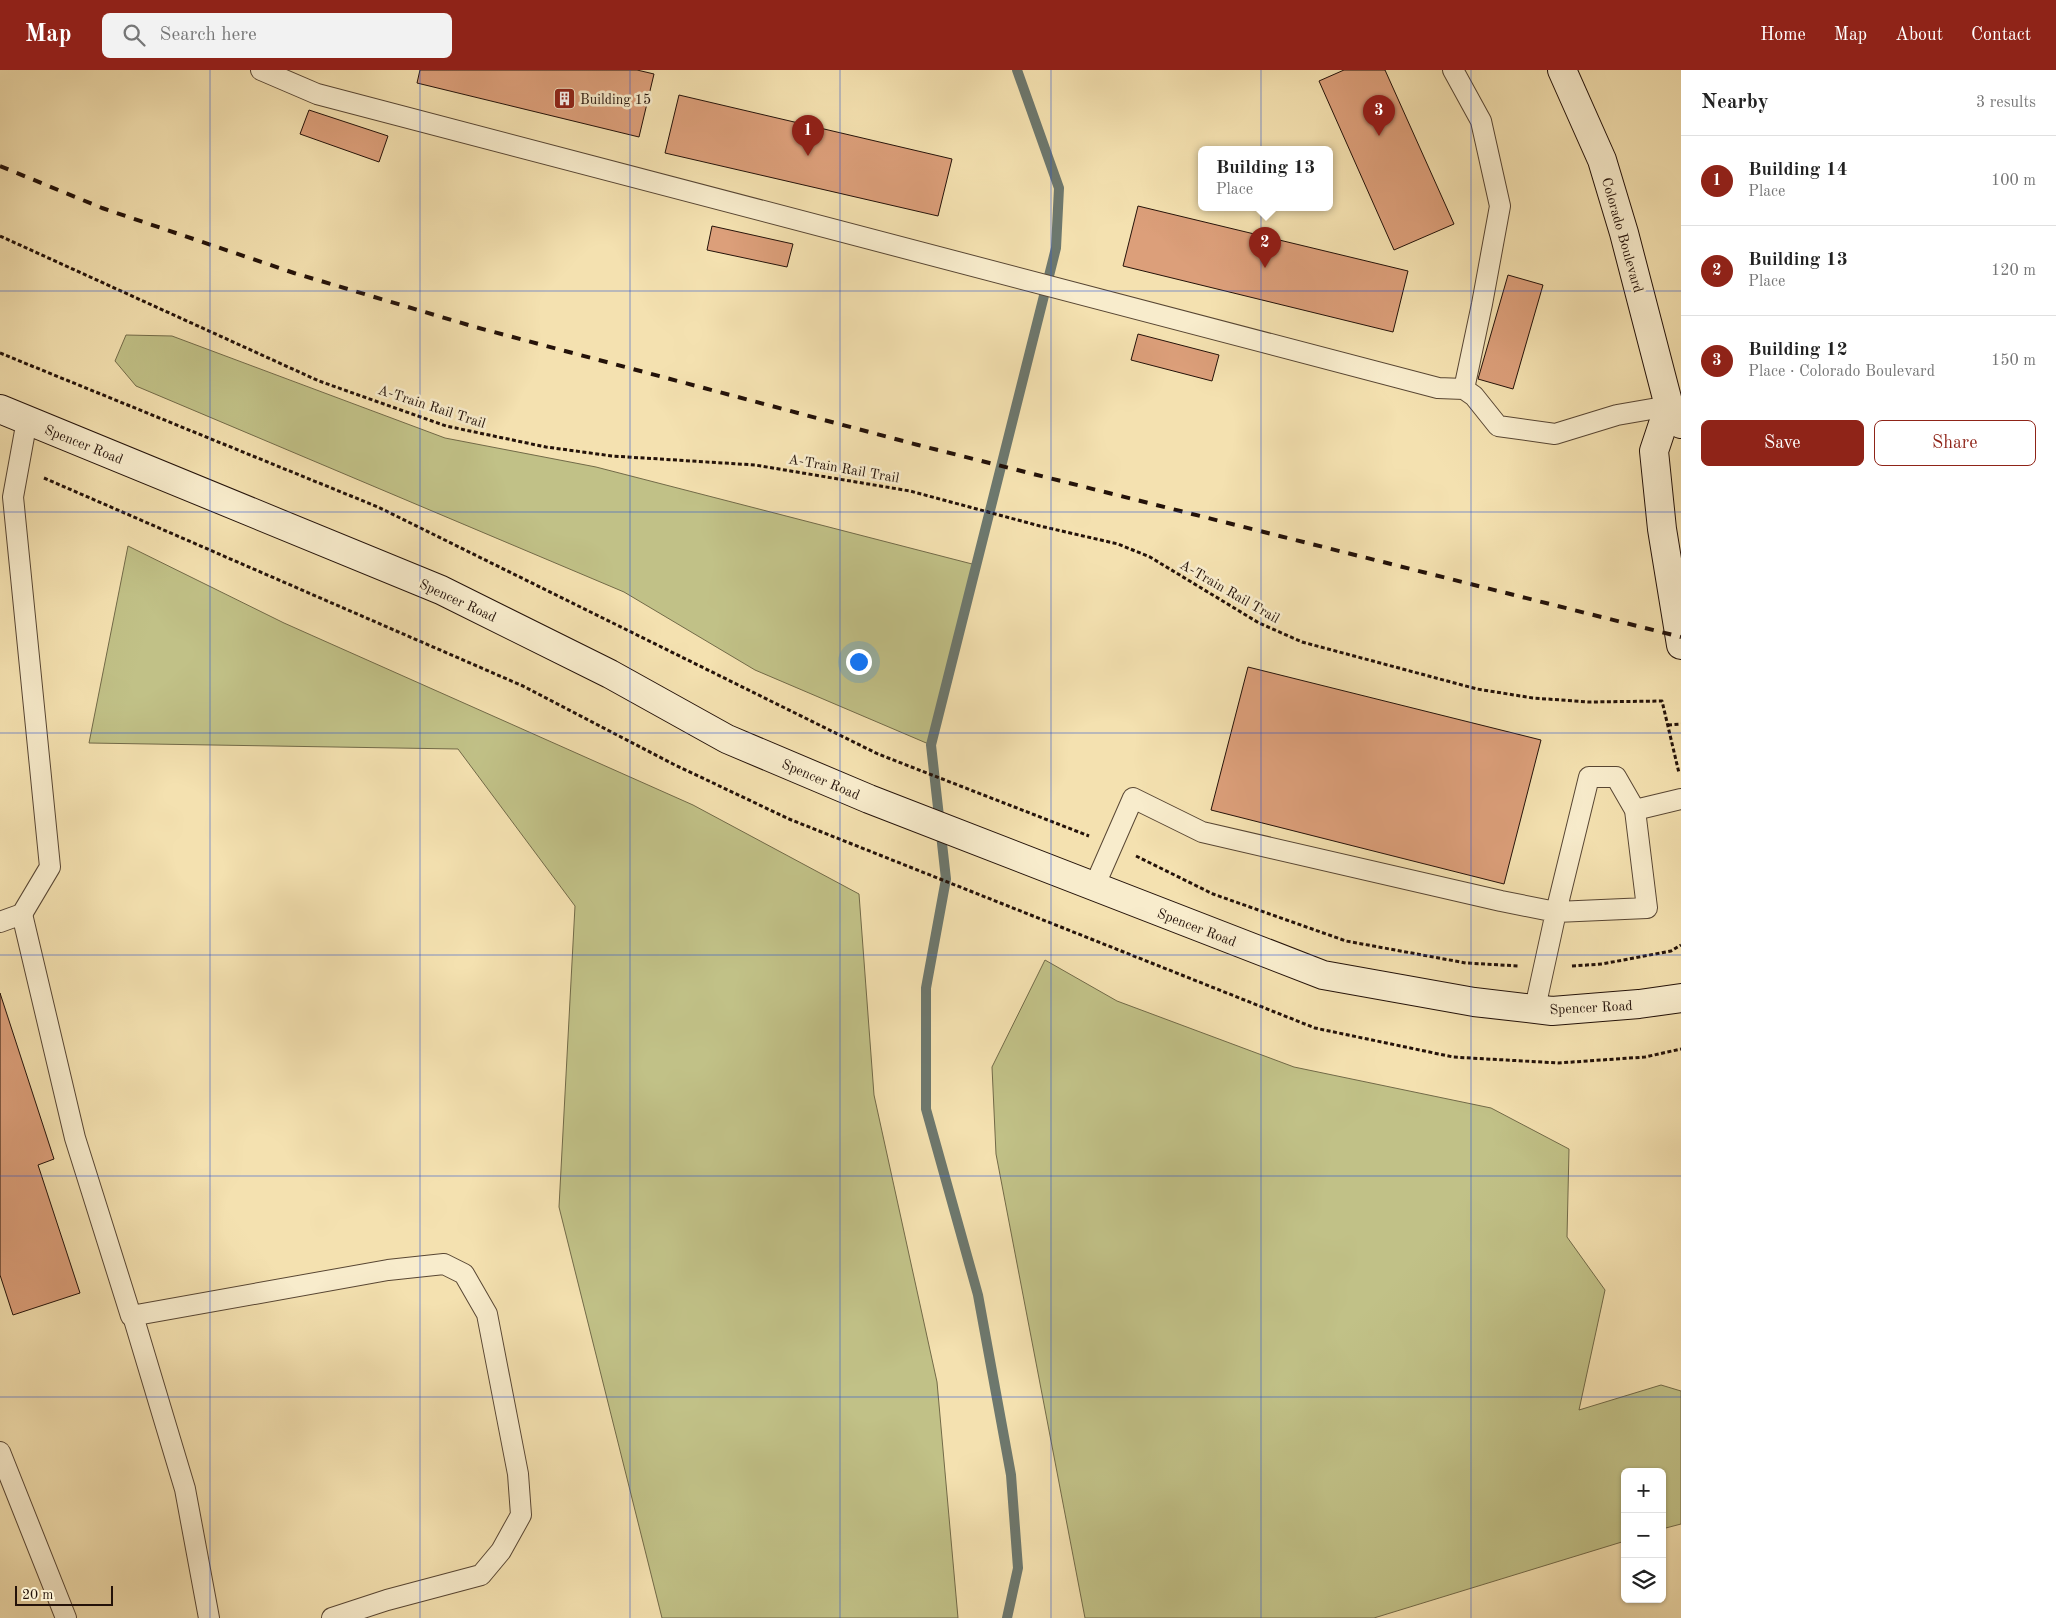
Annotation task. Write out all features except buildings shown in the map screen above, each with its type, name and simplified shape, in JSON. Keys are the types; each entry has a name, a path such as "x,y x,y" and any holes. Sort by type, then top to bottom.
{"street":[{"name":"Colorado Boulevard","path":"1562,70 1602,160 1675,415"},
{"name":"Spencer Road","path":"0,409 441,590 610,674 727,739 1001,851 1323,975 1474,1002 1552,1010 1639,1004 1681,998"},
{"path":"1675,415 1654,451 1662,529 1681,645"}],"lane":[{"path":"261,70 317,94 1438,388 1464,389 1474,396 1498,426 1555,434 1617,415 1675,415"},
{"path":"1453,70 1481,121 1500,206 1464,389"},
{"path":"0,922 22,914 50,867 13,497 27,420"},
{"path":"1094,887 1133,798 1202,832 1492,899 1556,912 1646,908 1635,810 1616,778 1589,777 1556,912 1535,1008"},
{"path":"1635,810 1681,799"},
{"path":"22,914 75,1138 131,1316 133,1316 185,1489 209,1618"},
{"path":"133,1316 388,1270 444,1264 464,1274 487,1314 518,1474 521,1515 501,1551 481,1575 387,1600 332,1618"},
{"path":"0,1452 66,1618"}],"path":[{"name":"A-Train Rail Trail","path":"0,236 319,380 446,426 546,448 612,456 755,464 910,491 1040,526 1118,544 1150,557 1259,623 1302,642 1486,691 1533,698 1590,702 1662,700 1679,774"},
{"path":"0,353 378,507 878,754 1112,845 1214,894 1346,941 1466,963 1544,967 1602,964 1671,951 1681,945"},
{"path":"19,467 523,686 673,764 789,819 1013,910 1306,1025 1453,1057 1558,1063 1645,1057 1681,1049"},
{"path":"1668,725 1681,724"}],"green space":[{"path":"126,335 172,336 445,438 596,467 976,565 931,745 755,670 624,592 136,386 115,361"},
{"path":"128,546 284,623 693,805 859,894 874,1095 937,1382 958,1618 662,1618 559,1207 575,906 458,749 89,743"},
{"path":"1045,960 1117,1001 1294,1067 1491,1108 1569,1149 1567,1237 1605,1290 1579,1410 1661,1385 1681,1391 1681,1524 1666,1528 1666,1468 1621,1468 1621,1542 1374,1618 1085,1618 996,1154 992,1067"}],"waterway":[{"path":"1007,1618 1018,1568 1011,1475 978,1295 926,1109 926,988 946,879 931,745 1056,248 1059,188 1017,70"}],"railway":[{"path":"0,166 102,208 294,273 475,327 918,445 1681,637"}],"place":[{"name":"Building 15","path":"564,99"},
{"name":"Building 12","path":"1379,136"},
{"name":"Building 14","path":"808,156"},
{"name":"Building 13","path":"1265,268"}]}
